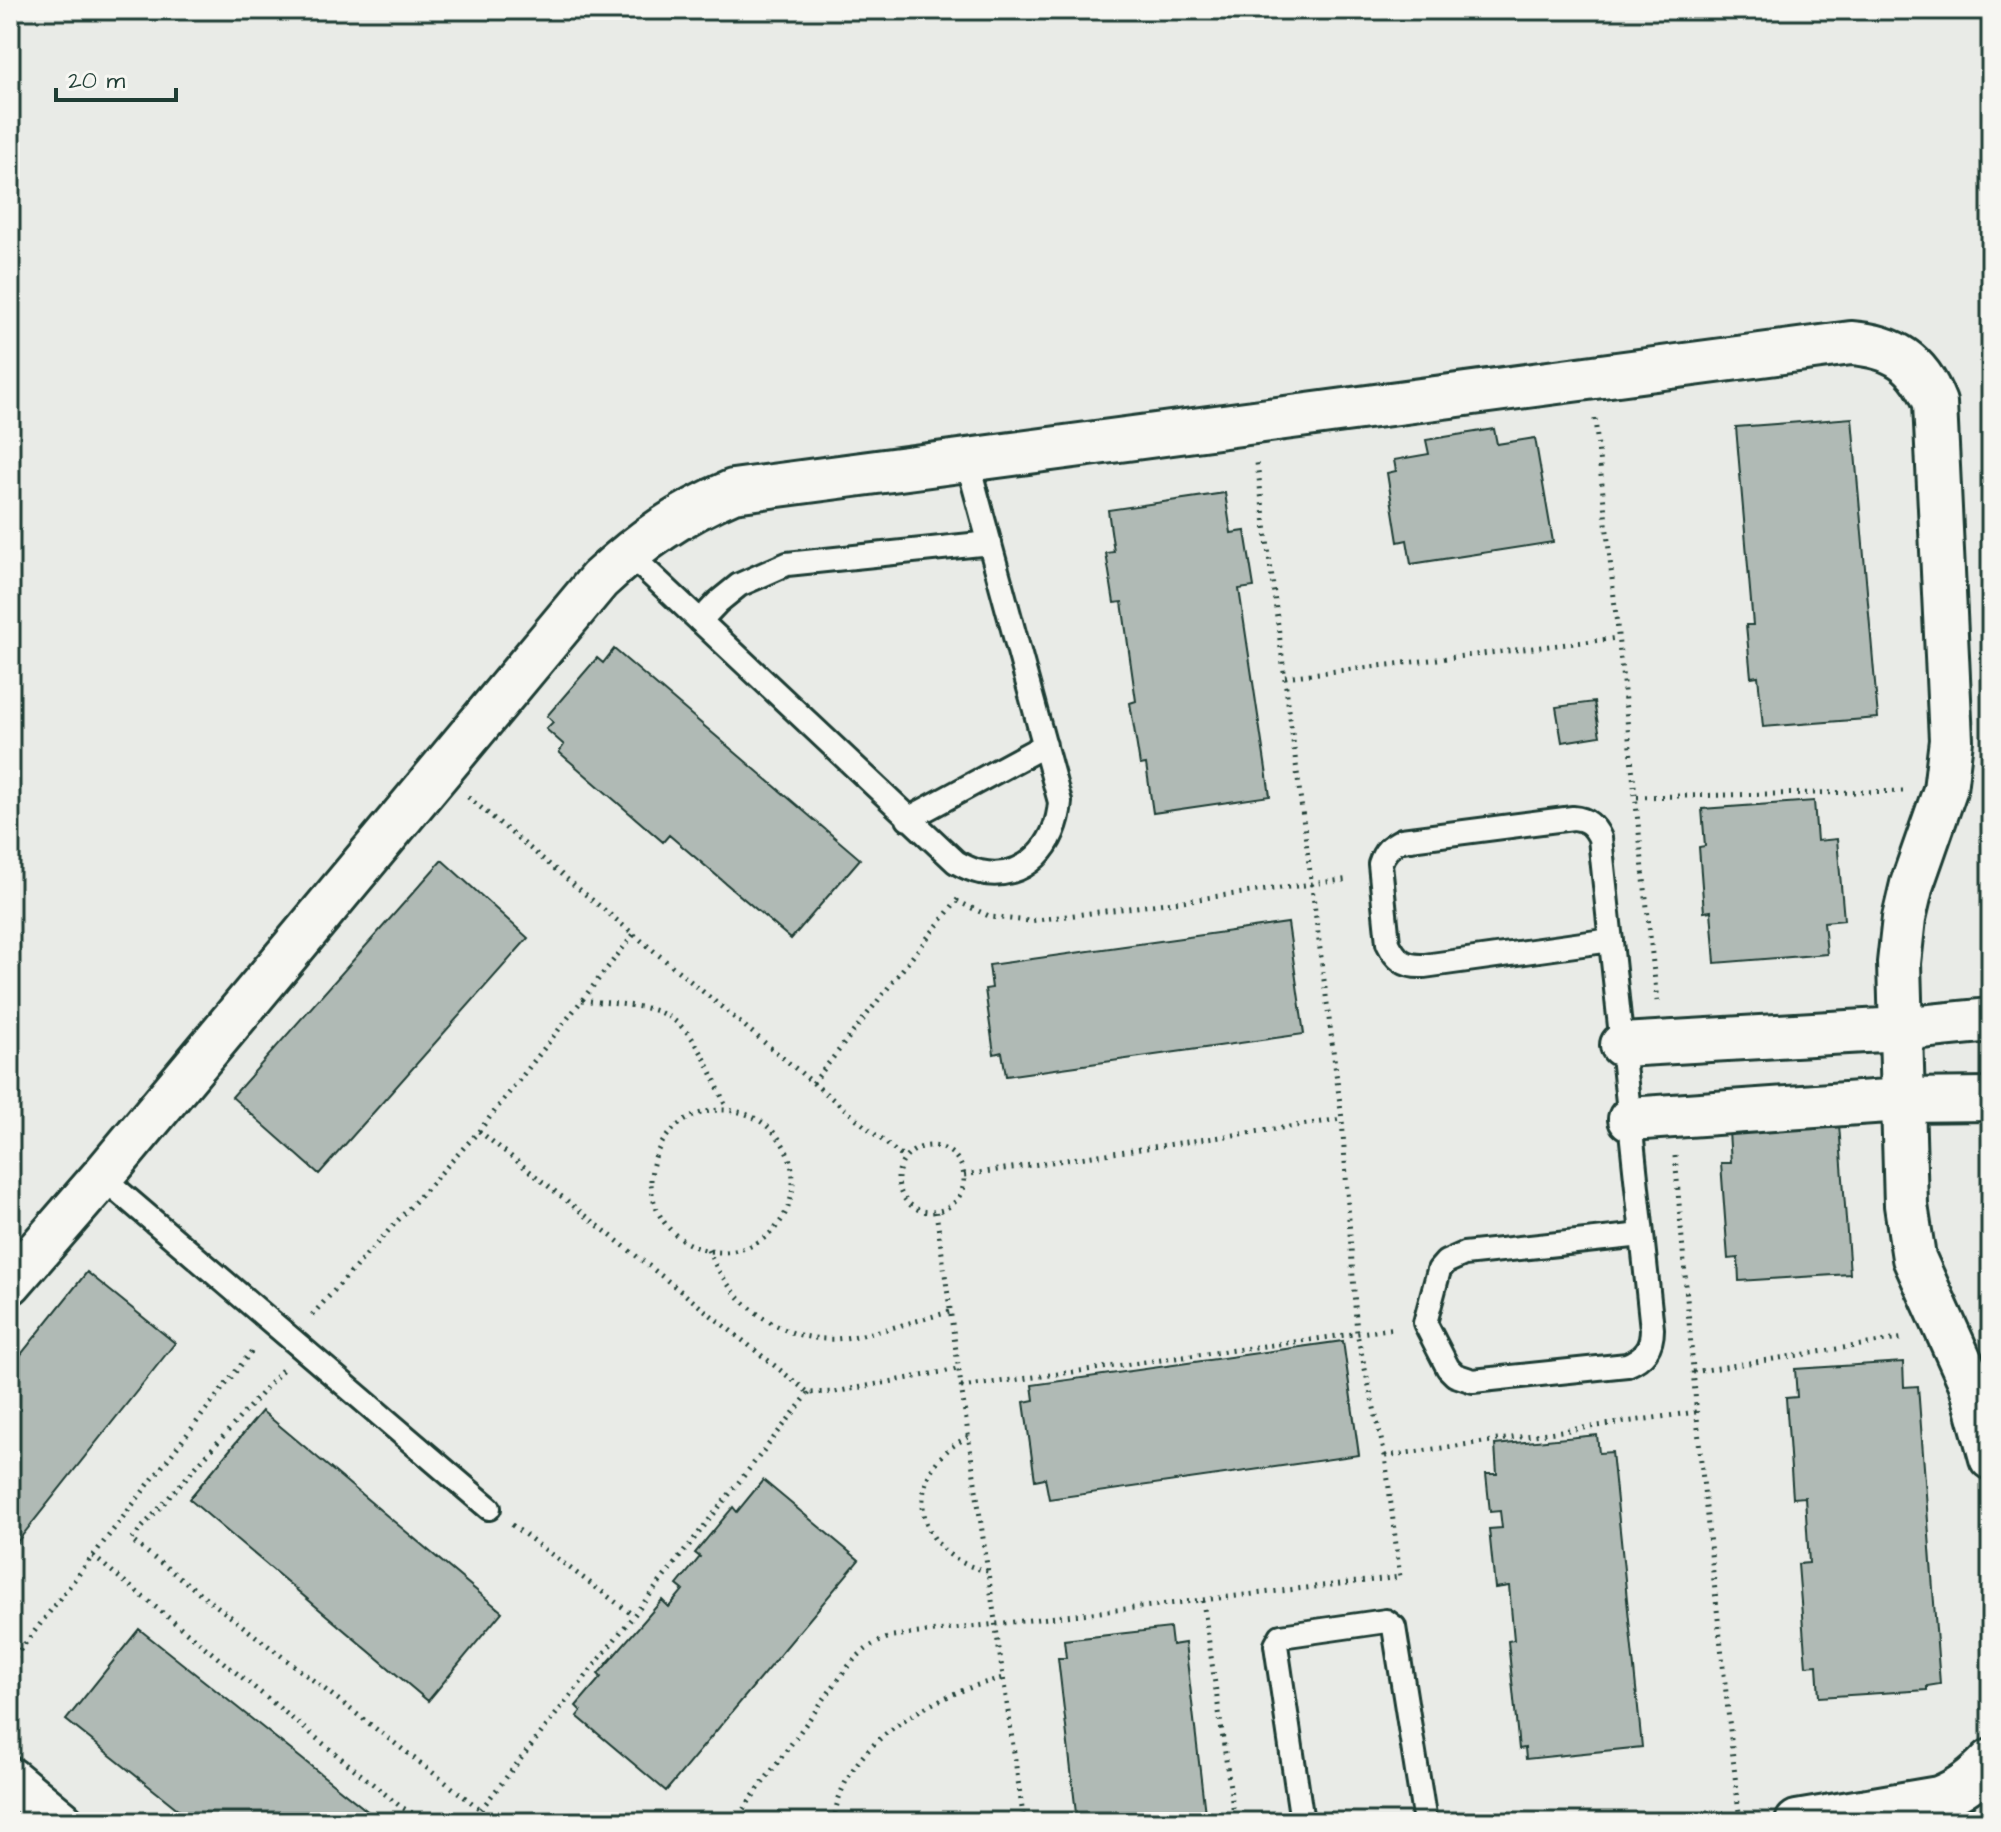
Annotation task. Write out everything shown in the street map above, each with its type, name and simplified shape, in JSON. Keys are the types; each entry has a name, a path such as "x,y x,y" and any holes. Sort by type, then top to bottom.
{"street":[{"path":"10,1283 102,1177 599,580 628,553 675,518 733,491 1851,343 1886,348 1916,369 1928,384 1935,403 1951,740 1945,790 1912,884 1899,963 1908,1231 1914,1258 1970,1382 1991,1458"},
{"path":"1642,1045 1900,1029 1991,1020"},
{"path":"1630,1119 1902,1100 1991,1099"},
{"path":"1797,1822 1939,1798 1976,1777 1991,1761"},
{"path":"10,1779 62,1822"}],"lane":[{"path":"628,553 956,862 980,872 1002,873 1018,869 1045,850 1059,819 1060,802 967,460"},
{"path":"700,621 739,585 787,564 990,543"},
{"path":"908,819 1045,745"},
{"path":"1611,940 1414,966 1404,963 1394,955 1388,943 1379,875 1384,853 1402,840 1582,818 1596,829 1600,838 1611,940 1642,1045 1630,1119 1642,1235 1652,1341 1647,1352 1638,1361 1627,1365 1473,1381 1455,1375 1448,1368 1425,1323 1439,1270 1454,1257 1642,1235"},
{"path":"102,1177 489,1508"},
{"path":"1302,1822 1277,1639 1386,1621 1394,1627 1425,1822"}],"path":[{"path":"1591,378 1637,797 1642,1045"},
{"path":"734,1822 846,1669 866,1648 893,1636 1400,1577 1385,1456 1357,1334 1342,1119 1252,423"},
{"path":"1285,677 1618,638"},
{"path":"439,773 905,1159"},
{"path":"1637,797 1945,790"},
{"path":"813,1083 980,872"},
{"path":"957,901 991,917 1029,921 1379,875"},
{"path":"480,1809 131,1540 479,1131 634,934"},
{"path":"581,1000 649,1009 665,1014 679,1024 691,1035 699,1049 727,1109"},
{"path":"727,1109 755,1118 778,1136 788,1153 793,1171 793,1191 788,1210 763,1239 746,1248 727,1252 708,1250 689,1244 673,1232 661,1217 651,1180 661,1143 674,1128 699,1114 727,1109"},
{"path":"1672,1115 1696,1412 1740,1822"},
{"path":"964,1175 1342,1119"},
{"path":"479,1131 809,1393 835,1392 958,1369"},
{"path":"926,1146 940,1147 951,1153 960,1163 964,1175 958,1200 936,1212 922,1212 911,1206 902,1196 898,1184 899,1171 905,1159 926,1146"},
{"path":"936,1212 1024,1822"},
{"path":"708,1250 735,1296 777,1326 794,1333 837,1339 950,1312"},
{"path":"10,1663 273,1323"},
{"path":"961,1387 1425,1323"},
{"path":"1693,1372 1949,1331"},
{"path":"471,1822 809,1393"},
{"path":"1385,1456 1696,1412"},
{"path":"968,1437 939,1456 924,1488 923,1507 927,1527 944,1551 968,1568 988,1571"},
{"path":"489,1508 633,1615"},
{"path":"93,1556 401,1807 429,1822"},
{"path":"1203,1601 1235,1822"},
{"path":"834,1822 841,1789 850,1773 882,1738 928,1705 952,1693 1003,1678"}],"building":[{"path":"1852,418 1878,718 1763,727 1758,676 1751,677 1746,625 1753,625 1736,427"},
{"path":"1494,429 1497,444 1535,438 1553,542 1411,564 1407,540 1398,542 1387,473 1396,471 1394,460 1429,454 1426,440"},
{"path":"1225,493 1231,533 1245,531 1254,587 1239,589 1270,796 1153,813 1146,764 1140,765 1130,703 1136,701 1122,602 1114,603 1106,553 1114,552 1108,510"},
{"path":"614,649 860,859 791,939 669,835 663,842 559,752 564,745 546,729 553,722 547,716 597,658 603,663"},
{"path":"1594,702 1600,736 1562,742 1556,707"},
{"path":"1814,801 1817,841 1837,839 1844,920 1824,922 1827,954 1715,963 1711,911 1704,912 1699,847 1705,846 1702,809"},
{"path":"442,860 528,938 319,1174 232,1097"},
{"path":"1288,923 1304,1034 1006,1076 1002,1052 994,1054 985,989 992,988 989,965"},
{"path":"1839,1124 1850,1274 1739,1281 1738,1258 1728,1259 1721,1163 1731,1163 1729,1131"},
{"path":"87,1272 175,1343 10,1551 10,1368"},
{"path":"1343,1341 1359,1455 1049,1499 1045,1478 1035,1480 1024,1402 1034,1400 1032,1385"},
{"path":"1903,1362 1904,1387 1918,1386 1940,1684 1927,1686 1927,1690 1819,1697 1817,1665 1806,1666 1798,1564 1809,1563 1805,1497 1793,1498 1786,1398 1797,1397 1795,1369"},
{"path":"262,1411 502,1612 428,1701 189,1499"},
{"path":"1597,1435 1599,1453 1612,1452 1642,1747 1526,1759 1525,1748 1519,1749 1508,1641 1514,1640 1509,1586 1495,1588 1489,1529 1502,1528 1500,1511 1490,1512 1486,1474 1497,1474 1495,1445"},
{"path":"763,1480 859,1560 666,1791 577,1716 581,1711 576,1706 601,1677 598,1674 662,1600 669,1607 683,1590 677,1585 700,1557 695,1553 733,1507 737,1512"},
{"path":"1170,1628 1172,1645 1185,1643 1206,1822 1077,1822 1058,1658 1066,1658 1064,1640"},
{"path":"139,1629 376,1818 373,1822 194,1822 66,1720"}]}
